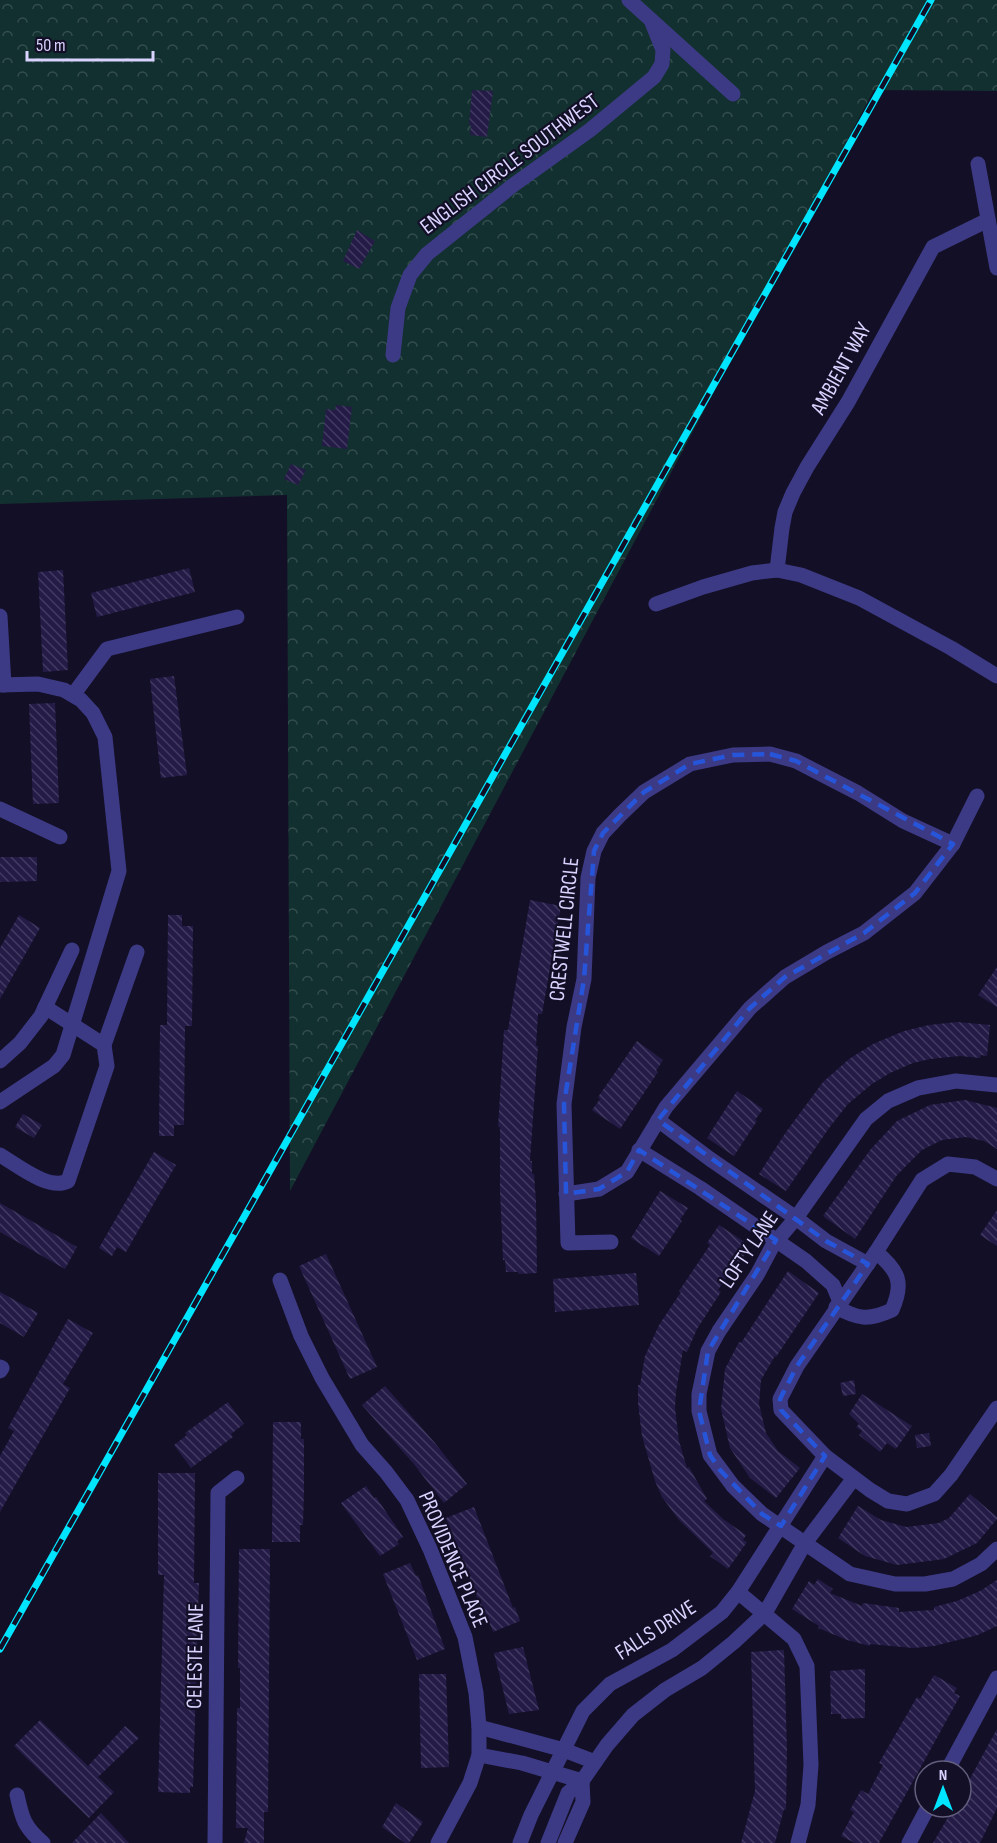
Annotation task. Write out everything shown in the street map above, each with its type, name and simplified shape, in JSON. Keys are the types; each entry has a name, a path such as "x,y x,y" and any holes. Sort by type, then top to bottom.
{"street":[{"path":"629,0 733,94"},
{"name":"ENGLISH CIRCLE SOUTHWEST","path":"393,355 398,308 410,275 427,254 512,186 591,130 654,77 662,64 663,50 651,20"},
{"path":"978,164 997,268"},
{"name":"AMBIENT WAY","path":"777,570 784,520 793,493 848,402 933,247 988,220"},
{"path":"656,604 752,573 777,570 801,575 859,598 997,676"},
{"path":"0,616 2,685 38,684 64,690 74,695 93,713 105,737 119,871 63,1056 54,1066 0,1102"},
{"path":"74,695 107,649 237,617"},
{"name":"CRESTWELL CIRCLE","path":"611,1242 568,1243 564,1104 571,1045 584,979 588,878 594,851 603,833 644,792 690,764 733,755 770,754 796,761 858,793 903,820 953,844"},
{"path":"566,1194 599,1189 627,1172 658,1120 697,1068 750,1008 785,977 864,933 915,893 953,844 976,795"},
{"path":"0,809 60,837"},
{"path":"0,1061 20,1043 41,1016 72,950"},
{"path":"0,1155 45,1182 61,1185 68,1181 107,1066 104,1045 137,952"},
{"path":"45,1007 104,1045"},
{"name":"LOFTY LANE","path":"997,1085 956,1081 918,1088 888,1101 866,1119 796,1218 777,1240 757,1275 727,1318 708,1351 699,1394 699,1411 710,1455 733,1486 762,1514 850,1574 896,1584 926,1584 953,1579 981,1564 997,1550"},
{"path":"639,1150 806,1261 833,1285 838,1305 856,1318 879,1316 892,1310 897,1299 899,1284 895,1270 872,1258 826,1241 658,1120"},
{"path":"997,1179 975,1167 948,1164 922,1180 872,1258 796,1366 780,1399 781,1410 825,1456 888,1501 907,1504 934,1494 951,1475 997,1408"},
{"name":"PROVIDENCE PLACE","path":"280,1280 301,1336 322,1378 362,1445 407,1500 430,1549 465,1637 476,1693 479,1755 470,1783 438,1843"},
{"name":"FALLS DRIVE","path":"520,1843 531,1815 583,1711 610,1684 672,1650 722,1612 738,1592 825,1456"},
{"name":"CELESTE LANE","path":"215,1843 218,1493 237,1478"},
{"path":"548,1843 567,1793 582,1781 633,1715 665,1690 702,1668 765,1613 805,1543 854,1478"},
{"path":"738,1592 794,1639 807,1666 811,1765 808,1805 798,1843"},
{"path":"953,1759 997,1678"},
{"path":"479,1727 564,1750 595,1762"},
{"path":"479,1755 522,1763 582,1781"},
{"path":"565,1843 583,1802 582,1781"},
{"path":"17,1795 22,1820 44,1843"},
{"path":"909,1843 922,1819"}],"highlighted area":[{"path":"770,754 796,761 953,844 915,893 864,933 785,977 750,1008 658,1120 826,1241 868,1264 797,1366 780,1399 781,1410 825,1456 781,1526 762,1514 720,1470 710,1455 699,1411 708,1351 776,1240 639,1150 627,1172 599,1189 566,1194 564,1104 584,979 594,851 603,833 644,792 690,764 733,755"}],"green space":[{"path":"0,0 997,0 997,91 874,90 290,1191 287,495 0,504"}],"building":[{"path":"472,90 493,91 487,137 470,135"},
{"path":"357,230 375,241 359,269 343,261"},
{"path":"336,405 352,407 347,449 322,446 326,409 335,410"},
{"path":"291,464 306,470 298,485 284,479"},
{"path":"189,568 195,592 97,617 91,593"},
{"path":"63,570 68,670 43,672 38,572"},
{"path":"174,676 187,775 161,778 150,679"},
{"path":"55,703 59,803 33,804 29,704"},
{"path":"0,857 37,857 37,881 0,882"},
{"path":"530,900 561,906 542,1014 538,1014 530,1161 532,1161 532,1174 534,1174 536,1202 537,1273 519,1274 518,1272 506,1272 505,1260 503,1260 500,1127 498,1127 504,1030 508,1030"},
{"path":"19,915 40,928 0,999 0,948"},
{"path":"168,915 182,915 182,926 193,926 192,1026 185,1026 184,1125 174,1125 174,1136 159,1136 160,1025 167,1025"},
{"path":"997,967 997,1007 978,995"},
{"path":"957,1022 990,1025 987,1056 930,1059 913,1063 890,1073 872,1084 848,1104 786,1191 759,1174 786,1132 823,1082 849,1059 873,1044 904,1031"},
{"path":"637,1041 663,1060 656,1071 658,1072 620,1129 592,1110 600,1099 598,1097"},
{"path":"737,1091 763,1109 734,1156 707,1138"},
{"path":"965,1100 997,1108 997,1149 984,1141 966,1137 942,1140 922,1150 897,1175 855,1239 823,1216 870,1150 897,1121 930,1105"},
{"path":"23,1114 42,1125 34,1138 15,1127"},
{"path":"154,1152 176,1165 126,1252 117,1247 112,1256 99,1248"},
{"path":"660,1191 688,1208 659,1256 631,1238"},
{"path":"0,1203 77,1247 65,1269 0,1232"},
{"path":"997,1210 997,1246 980,1235"},
{"path":"719,1225 746,1243 743,1247 748,1250 718,1290 721,1292 697,1329 687,1352 683,1350 675,1408 679,1441 687,1468 689,1467 707,1499 704,1501 723,1519 746,1535 743,1540 747,1542 728,1569 710,1556 713,1553 679,1520 662,1497 642,1436 638,1403 638,1385 640,1385 645,1356 659,1325 710,1245 707,1243"},
{"path":"326,1254 377,1367 350,1379 299,1266"},
{"path":"788,1271 819,1293 761,1380 759,1404 766,1433 778,1451 800,1468 776,1498 750,1478 730,1448 721,1409 725,1369 739,1342 741,1343"},
{"path":"636,1273 639,1305 555,1312 553,1279"},
{"path":"0,1292 38,1313 24,1337 0,1323"},
{"path":"68,1319 93,1333 63,1384 70,1388 0,1512 0,1456 14,1431 8,1428"},
{"path":"854,1380 856,1394 843,1396 840,1383"},
{"path":"385,1386 467,1484 444,1503 413,1463 362,1405"},
{"path":"862,1394 912,1426 896,1449 887,1443 880,1452 859,1435 862,1431 856,1427 859,1424 849,1414"},
{"path":"228,1402 244,1424 231,1434 233,1437 191,1468 174,1445 187,1435 185,1433"},
{"path":"273,1422 301,1422 301,1439 304,1439 304,1491 300,1542 272,1542"},
{"path":"929,1433 931,1446 917,1448 915,1435"},
{"path":"158,1473 195,1473 194,1583 199,1583 193,1787 190,1787 190,1793 158,1792 164,1575 158,1575"},
{"path":"366,1486 403,1537 397,1541 399,1544 380,1556 341,1503"},
{"path":"970,1494 997,1519 977,1543 944,1559 897,1565 865,1556 838,1538 858,1506 881,1520 906,1527 939,1523 949,1518"},
{"path":"474,1507 520,1621 493,1632 487,1617 485,1618 446,1518"},
{"path":"239,1549 270,1549 268,1812 264,1812 264,1843 244,1843 248,1828 236,1828 237,1708 240,1708"},
{"path":"410,1563 416,1576 418,1575 445,1649 417,1660 383,1574"},
{"path":"818,1579 833,1589 830,1593 862,1606 863,1603 899,1608 899,1612 934,1610 934,1607 957,1601 980,1591 997,1580 997,1626 978,1635 934,1646 913,1648 870,1644 870,1646 847,1640 818,1628 819,1626 792,1609 809,1581 814,1585"},
{"path":"523,1647 539,1710 509,1714 494,1653"},
{"path":"784,1650 786,1810 784,1809 775,1843 741,1843 755,1791 751,1652"},
{"path":"865,1669 865,1718 841,1719 841,1714 831,1714 830,1671"},
{"path":"419,1674 446,1674 449,1767 421,1768"},
{"path":"934,1675 957,1688 954,1693 960,1696 925,1759 913,1759 913,1781 879,1843 855,1843 841,1836 854,1812 850,1810 861,1790 868,1794 883,1765 879,1763 917,1697 920,1699"},
{"path":"40,1720 88,1766 125,1726 139,1738 98,1777 114,1792 89,1818 14,1746"},
{"path":"997,1729 997,1808 980,1843 933,1843 947,1819 973,1819 973,1773"},
{"path":"396,1803 423,1822 409,1843 405,1843 382,1827"},
{"path":"101,1813 129,1843 72,1843"}],"railway":[{"path":"0,1649 931,0"}]}
